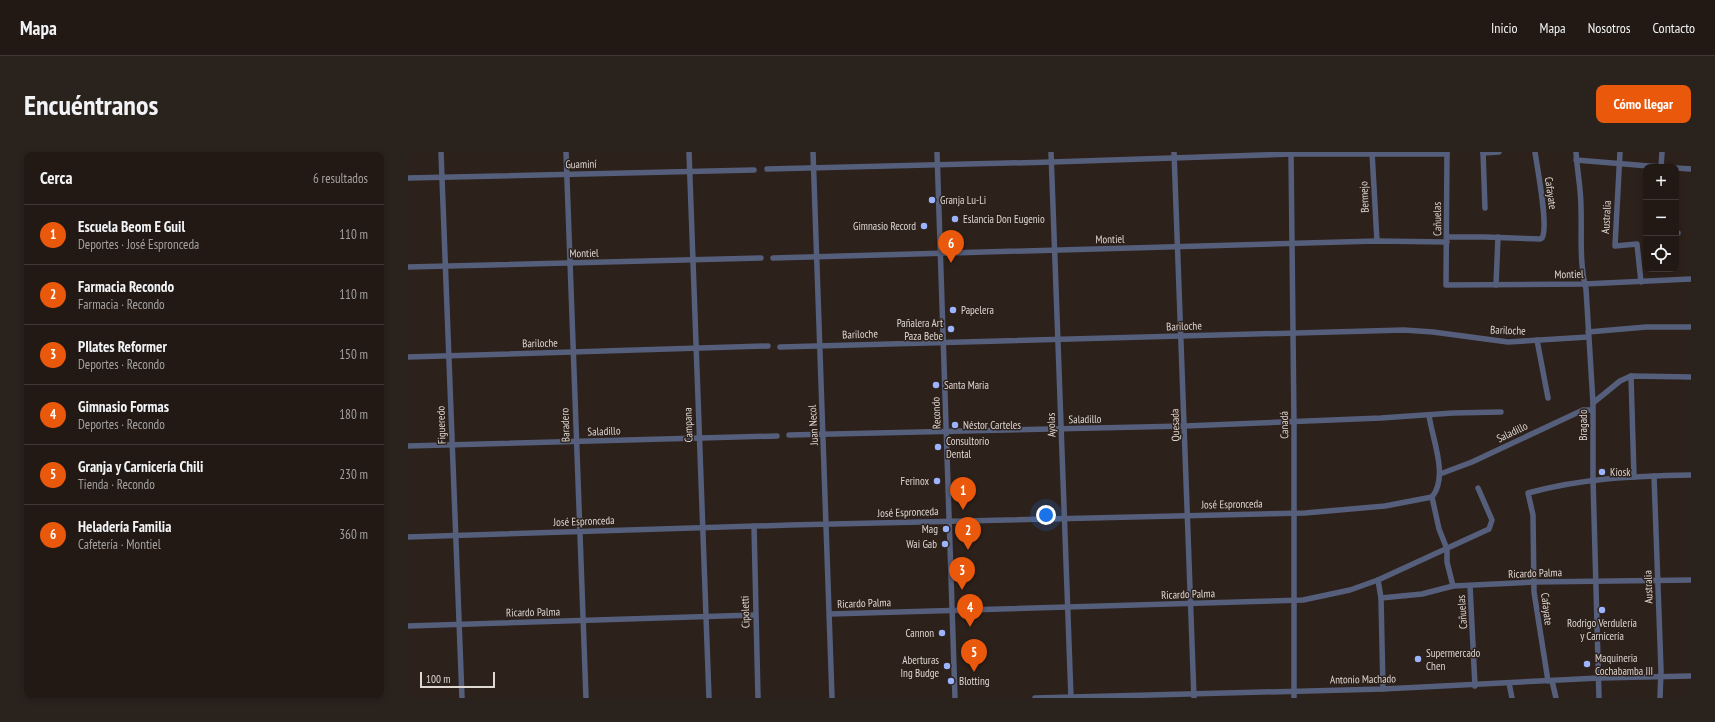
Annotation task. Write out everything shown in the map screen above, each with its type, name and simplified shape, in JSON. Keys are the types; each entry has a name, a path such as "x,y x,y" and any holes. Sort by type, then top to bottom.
{"street":[{"name":"Figueredo","path":"441,152 451,445 462,698"},
{"name":"Baradero","path":"566,152 586,698"},
{"name":"Campana","path":"689,152 708,698"},
{"name":"Juan Necol","path":"813,152 832,698"},
{"name":"Recondo","path":"937,152 954,610 955,698"},
{"name":"Ayolas","path":"1051,152 1056,250 1071,698"},
{"path":"1485,208 1483,153 1499,152"},
{"name":"Cafayate","path":"1535,152 1544,212 1544,236"},
{"name":"Bragado","path":"1576,152 1581,199 1580,242 1593,402 1593,479 1599,698"},
{"name":"Australia","path":"1620,152 1615,246 1637,244 1641,282"},
{"path":"1661,164 1662,152"},
{"name":"Canadá","path":"1291,153 1295,513 1294,698"},
{"name":"Bermejo","path":"1372,153 1377,241"},
{"path":"767,169 1052,162 1174,155 1447,153"},
{"name":"Cañuelas","path":"1446,285 1447,153"},
{"name":"Quesada","path":"1174,155 1179,248 1194,695"},
{"path":"1576,160 1643,166"},
{"path":"1679,168 1691,169"},
{"name":"Guaminí","path":"408,178 754,170"},
{"name":"Montiel","path":"773,258 1179,248 1447,240 1498,237 1540,239 1544,236"},
{"path":"1496,285 1498,237"},
{"name":"Montiel","path":"408,267 761,258"},
{"name":"Montiel","path":"1446,285 1584,284 1691,280"},
{"name":"Bariloche","path":"780,347 1414,330 1508,342 1646,327 1691,327"},
{"path":"1537,340 1548,398"},
{"name":"Bariloche","path":"408,357 768,346"},
{"path":"1631,376 1634,477"},
{"path":"1593,402 1620,381 1631,376 1691,377"},
{"name":"Saladillo","path":"1440,474 1472,462 1583,410 1592,410"},
{"name":"Saladillo","path":"789,435 1185,426 1501,412"},
{"path":"1429,415 1440,474 1435,494 1432,498"},
{"name":"Saladillo","path":"408,446 777,436"},
{"path":"1593,479 1691,475"},
{"name":"Australia","path":"1654,476 1661,676 1660,698"},
{"name":"Cafayate","path":"1556,698 1550,681 1540,635 1534,582 1533,515 1528,493 1593,479"},
{"name":"Ricardo Palma","path":"830,614 1295,601 1338,593 1378,580 1489,529 1492,520 1478,488"},
{"name":"Cañuelas","path":"1432,498 1439,529 1447,549 1447,562 1453,586"},
{"name":"José Espronceda","path":"408,537 702,527 1188,514 1295,513 1376,507 1432,498"},
{"name":"Cipoletti","path":"754,526 758,698"},
{"path":"1378,580 1381,598 1383,689"},
{"name":"Ricardo Palma","path":"1381,598 1422,594 1453,586 1534,582 1691,580"},
{"name":"Cañuelas","path":"1470,586 1475,686"},
{"name":"Ricardo Palma","path":"408,626 755,615"},
{"name":"Antonio Machado","path":"1035,698 1194,695 1294,690 1475,686 1599,678 1691,676"},
{"path":"1509,683 1512,698"}],"place":[{"name":"Granja Lu-Li","path":"932,200"},
{"name":"Eslancia Don Eugenio","path":"955,219"},
{"name":"Gimnasio Record","path":"924,226"},
{"name":"Heladería Familia","path":"951,263"},
{"name":"Papelera","path":"953,310"},
{"name":"Pañalera Art Paza Bebe","path":"951,329"},
{"name":"Santa Maria","path":"936,385"},
{"name":"Néstor Carteles","path":"955,425"},
{"name":"Consultorio Dental","path":"938,447"},
{"name":"Kiosk","path":"1602,472"},
{"name":"Ferinox","path":"937,481"},
{"name":"Escuela Beom E Guil","path":"963,510"},
{"name":"Mag","path":"946,529"},
{"name":"Wai Gab","path":"945,544"},
{"name":"Farmacia Recondo","path":"968,550"},
{"name":"PIlates Reformer","path":"962,590"},
{"name":"Rodrigo Verdulería y Carnicería","path":"1602,610"},
{"name":"Gimnasio Formas","path":"970,627"},
{"name":"Cannon","path":"942,633"},
{"name":"Supermercado Chen","path":"1418,659"},
{"name":"Maquineria Cochabamba III","path":"1587,664"},
{"name":"Aberturas Ing Budge","path":"947,666"},
{"name":"Granja y Carnicería Chili","path":"974,672"},
{"name":"Blotting","path":"951,681"}]}
